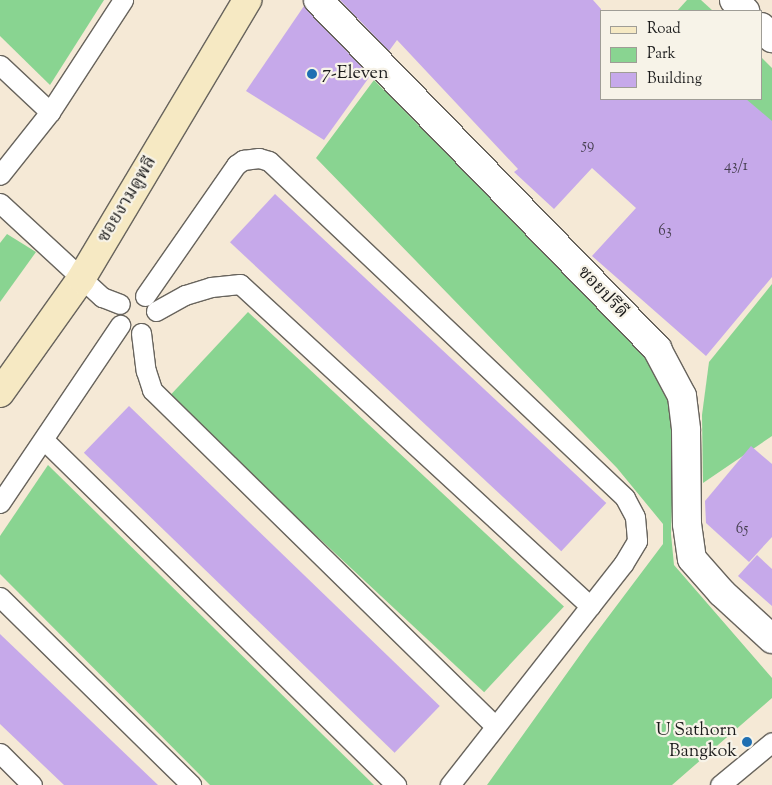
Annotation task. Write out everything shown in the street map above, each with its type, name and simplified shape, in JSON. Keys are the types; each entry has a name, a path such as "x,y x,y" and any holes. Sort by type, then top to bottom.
{"street":[{"name":"ซอยงามดูพลี","path":"0,393 81,279 247,0"},
{"name":"ซอยปรีดี","path":"318,0 656,349 682,396 686,430 687,524 692,559 722,593 772,639"},
{"path":"734,0 744,10"},
{"path":"762,28 772,38"}],"lane":[{"path":"0,175 50,112 123,0"},
{"path":"0,66 50,112"},
{"path":"450,785 623,564 637,541 635,517 625,498 269,161 259,158 243,160 236,165 151,304 154,324 141,333 131,333 120,325 117,313 120,304 133,294 151,304 211,287 240,284 590,606"},
{"path":"0,203 102,297 120,304"},
{"path":"0,503 120,325"},
{"path":"141,333 146,372 152,390 495,726"},
{"path":"44,440 396,785"},
{"path":"0,597 191,785"},
{"path":"720,785 772,742"},
{"path":"0,752 32,785"}],"green space":[{"path":"0,0 104,0 50,85 0,36"},
{"path":"687,0 701,0 712,10 678,10"},
{"path":"762,58 772,68 772,124 741,100 762,100"},
{"path":"374,80 649,359 675,410 671,534 674,565 772,678 772,698 672,785 487,785 590,641 663,544 663,524 617,468 316,158"},
{"path":"7,234 36,252 0,302 0,243"},
{"path":"772,284 772,436 703,483 702,415 709,362"},
{"path":"248,312 564,607 484,692 168,398"},
{"path":"48,465 374,785 210,785 0,574 0,536"}],"building":[{"path":"340,0 593,0 601,9 600,100 747,100 772,121 772,277 706,356 592,256 636,208 592,168 554,209 514,172 518,169 397,40 389,51"},
{"name":"7-Eleven","path":"304,6 370,76 324,140 246,91"},
{"path":"275,194 606,503 561,551 230,242"},
{"path":"129,406 440,706 395,753 84,453"},
{"path":"751,446 772,464 772,537 749,562 706,523 705,501"},
{"path":"757,555 772,569 772,606 738,576"},
{"path":"0,634 158,785 64,785 0,724"}],"place":[{"name":"7-Eleven","path":"312,74"},
{"name":"U Sathorn Bangkok","path":"747,742"}]}
